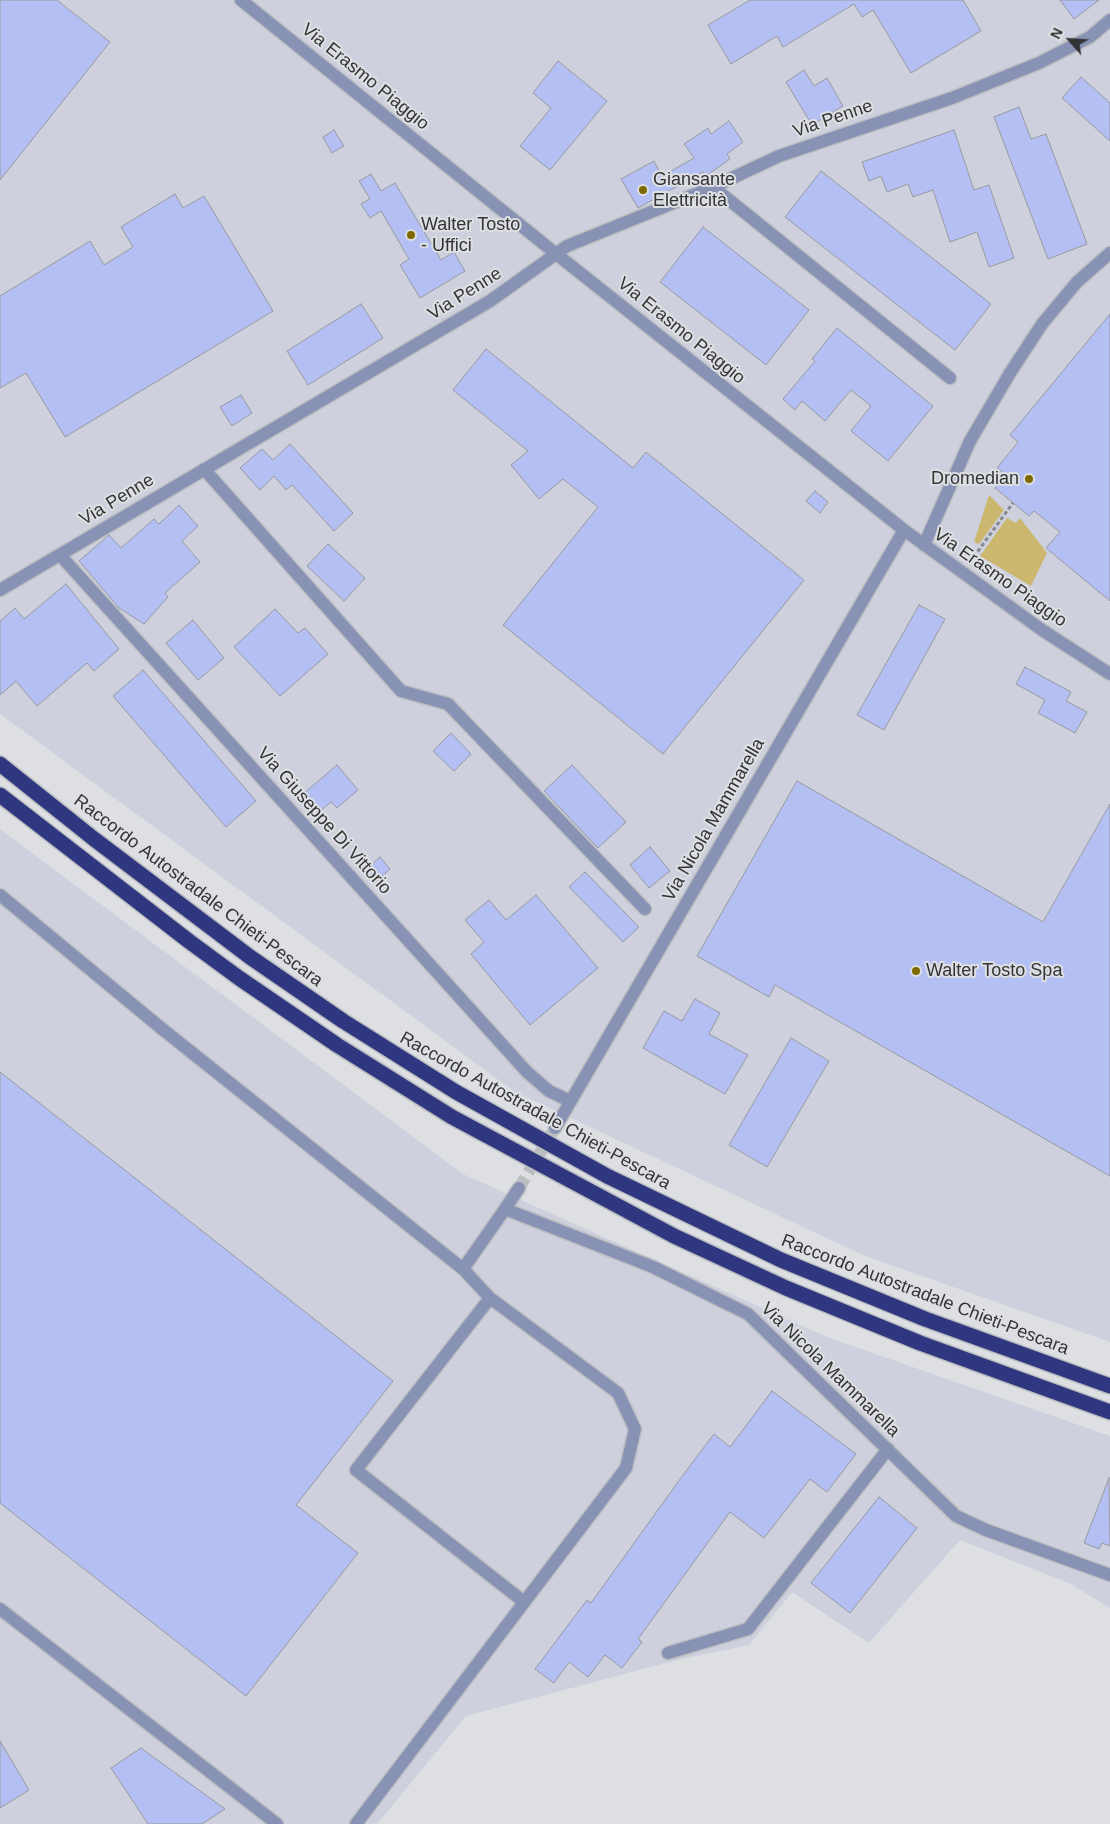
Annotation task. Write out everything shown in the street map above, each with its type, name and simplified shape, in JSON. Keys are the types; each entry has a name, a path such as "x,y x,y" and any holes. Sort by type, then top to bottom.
{"highway":[{"name":"Raccordo Autostradale Chieti-Pescara","path":"0,764 94,839 250,957 342,1020 456,1092 607,1176 781,1260 925,1319 1110,1386"},
{"path":"0,794 239,978 337,1045 452,1117 640,1219 786,1288 920,1343 1110,1412"}],"street":[{"name":"Via Erasmo Piaggio","path":"241,0 555,254 904,530 1110,674"},
{"name":"Via Penne","path":"0,590 490,301 567,246 713,187 780,156 952,98 1039,63 1090,37 1110,20"},
{"path":"713,187 950,378"},
{"path":"924,545 970,441 1010,373 1042,324 1065,296 1077,282 1110,253"},
{"path":"204,469 401,691 448,704 645,909"},
{"name":"Via Nicola Mammarella","path":"554,1128 904,530"},
{"name":"Via Giuseppe Di Vittorio","path":"60,555 527,1072 549,1091 570,1101"},
{"path":"0,895 160,1028 463,1268 490,1298 618,1393 635,1429 626,1468 356,1824"},
{"path":"463,1268 519,1188"},
{"name":"Via Nicola Mammarella","path":"506,1208 653,1267 748,1314 956,1516 986,1530 1110,1575"},
{"path":"490,1298 356,1470 524,1602"},
{"path":"668,1653 748,1629 888,1449"},
{"path":"0,1609 277,1824"}],"path":[{"path":"962,572 1013,503"}],"shaded area":[{"path":"0,0 1110,0 1110,1342 865,1256 515,1092 0,714"},
{"path":"989,495 1004,510 979,544 974,542"},
{"path":"1007,518 1016,523 1020,518 1047,553 1031,586 980,556"},
{"path":"0,829 463,1174 827,1337 1110,1436 1110,1608 1069,1583 960,1540 869,1643 792,1592 749,1645 677,1660 466,1716 377,1824 0,1824"}],"building":[{"path":"0,0 57,0 110,42 0,180"},
{"path":"750,0 963,0 981,31 911,73 873,10 862,17 854,4 783,47 777,36 731,64 708,25"},
{"path":"1060,0 1099,0 1074,19"},
{"path":"558,61 607,101 550,170 520,146 551,108 533,93"},
{"path":"804,70 814,86 827,78 843,106 812,125 786,82"},
{"path":"1081,77 1110,103 1110,141 1062,98"},
{"path":"1019,107 1031,139 1046,134 1087,244 1048,259 994,117"},
{"path":"729,121 743,142 727,154 730,159 706,176 703,172 638,208 621,179 654,161 662,176 694,158 684,144 708,128 711,134"},
{"path":"334,130 344,146 332,153 323,137"},
{"path":"954,130 974,190 989,185 1014,258 989,267 977,232 950,242 933,190 913,197 908,184 887,192 881,176 869,181 862,162"},
{"path":"821,171 991,304 955,350 785,217"},
{"name":"Walter Tosto - Uffici","path":"371,174 381,191 395,183 441,260 454,252 465,271 420,298 400,265 409,259 381,211 370,218 361,204 370,199 359,181"},
{"path":"175,194 183,208 204,196 273,311 65,437 26,373 0,388 0,296 90,241 104,265 133,247 121,227"},
{"path":"703,227 809,310 766,365 660,282"},
{"path":"361,304 383,338 308,385 287,351"},
{"path":"1110,314 1110,601 1046,548 1060,532 1034,511 1029,516 995,488 1006,475 997,468 1018,442 1010,435"},
{"path":"837,328 933,406 888,461 851,431 871,406 851,390 825,421 802,401 795,410 783,399 815,361 812,359"},
{"path":"486,349 633,468 646,452 804,580 663,754 503,625 598,507 563,479 539,499 511,465 528,451 453,390"},
{"path":"241,395 252,413 232,426 220,407"},
{"path":"290,444 353,513 334,531 292,485 286,490 274,476 260,490 240,468 262,449 273,460"},
{"path":"815,491 828,502 820,513 806,501"},
{"path":"179,505 198,526 182,541 200,562 165,593 168,597 144,624 119,608 79,561 109,535 121,548 154,519 159,524"},
{"path":"328,544 365,578 344,601 307,566"},
{"path":"66,584 119,649 94,671 87,663 37,706 16,681 0,695 0,621 15,608 24,619"},
{"path":"919,605 945,619 884,730 857,715"},
{"path":"275,609 298,633 305,628 328,654 280,696 234,647"},
{"path":"193,620 224,658 198,680 166,643"},
{"path":"1025,667 1071,692 1066,701 1087,712 1075,733 1038,713 1045,700 1016,684"},
{"path":"143,670 256,801 226,827 113,696"},
{"path":"451,733 471,754 454,771 433,751"},
{"path":"337,765 358,790 337,808 331,802 318,813 302,795"},
{"path":"572,765 626,822 598,848 544,791"},
{"name":"Walter Tosto Spa","path":"797,781 1043,922 1110,804 1110,1176 775,985 769,997 697,956"},
{"path":"650,847 670,871 649,888 630,865"},
{"path":"380,857 390,869 375,883 364,871"},
{"path":"585,872 639,927 623,942 569,887"},
{"path":"536,895 598,968 530,1025 471,954 484,942 465,920 489,900 506,920"},
{"path":"695,999 720,1013 709,1034 748,1055 725,1094 643,1048 664,1011 682,1021"},
{"path":"791,1038 829,1061 767,1167 729,1145"},
{"path":"0,1072 393,1381 296,1505 358,1553 246,1696 0,1503"},
{"path":"772,1391 856,1454 827,1492 810,1479 764,1538 730,1512 638,1639 642,1642 622,1668 605,1655 588,1677 569,1662 554,1683 535,1669 587,1600 591,1603 714,1434 730,1447"},
{"path":"1109,1478 1110,1546 1102,1543 1099,1549 1084,1543"},
{"path":"879,1497 917,1528 850,1613 811,1583"},
{"path":"0,1741 29,1790 0,1808"},
{"path":"141,1748 225,1809 202,1824 148,1824 111,1768"}],"tunnel":[{"path":"519,1188 555,1128"}],"place":[{"name":"Giansante Elettricità","path":"643,190"},
{"name":"Walter Tosto - Uffici","path":"411,235"},
{"name":"Dromedian","path":"1029,479"},
{"name":"Walter Tosto Spa","path":"916,971"}]}
